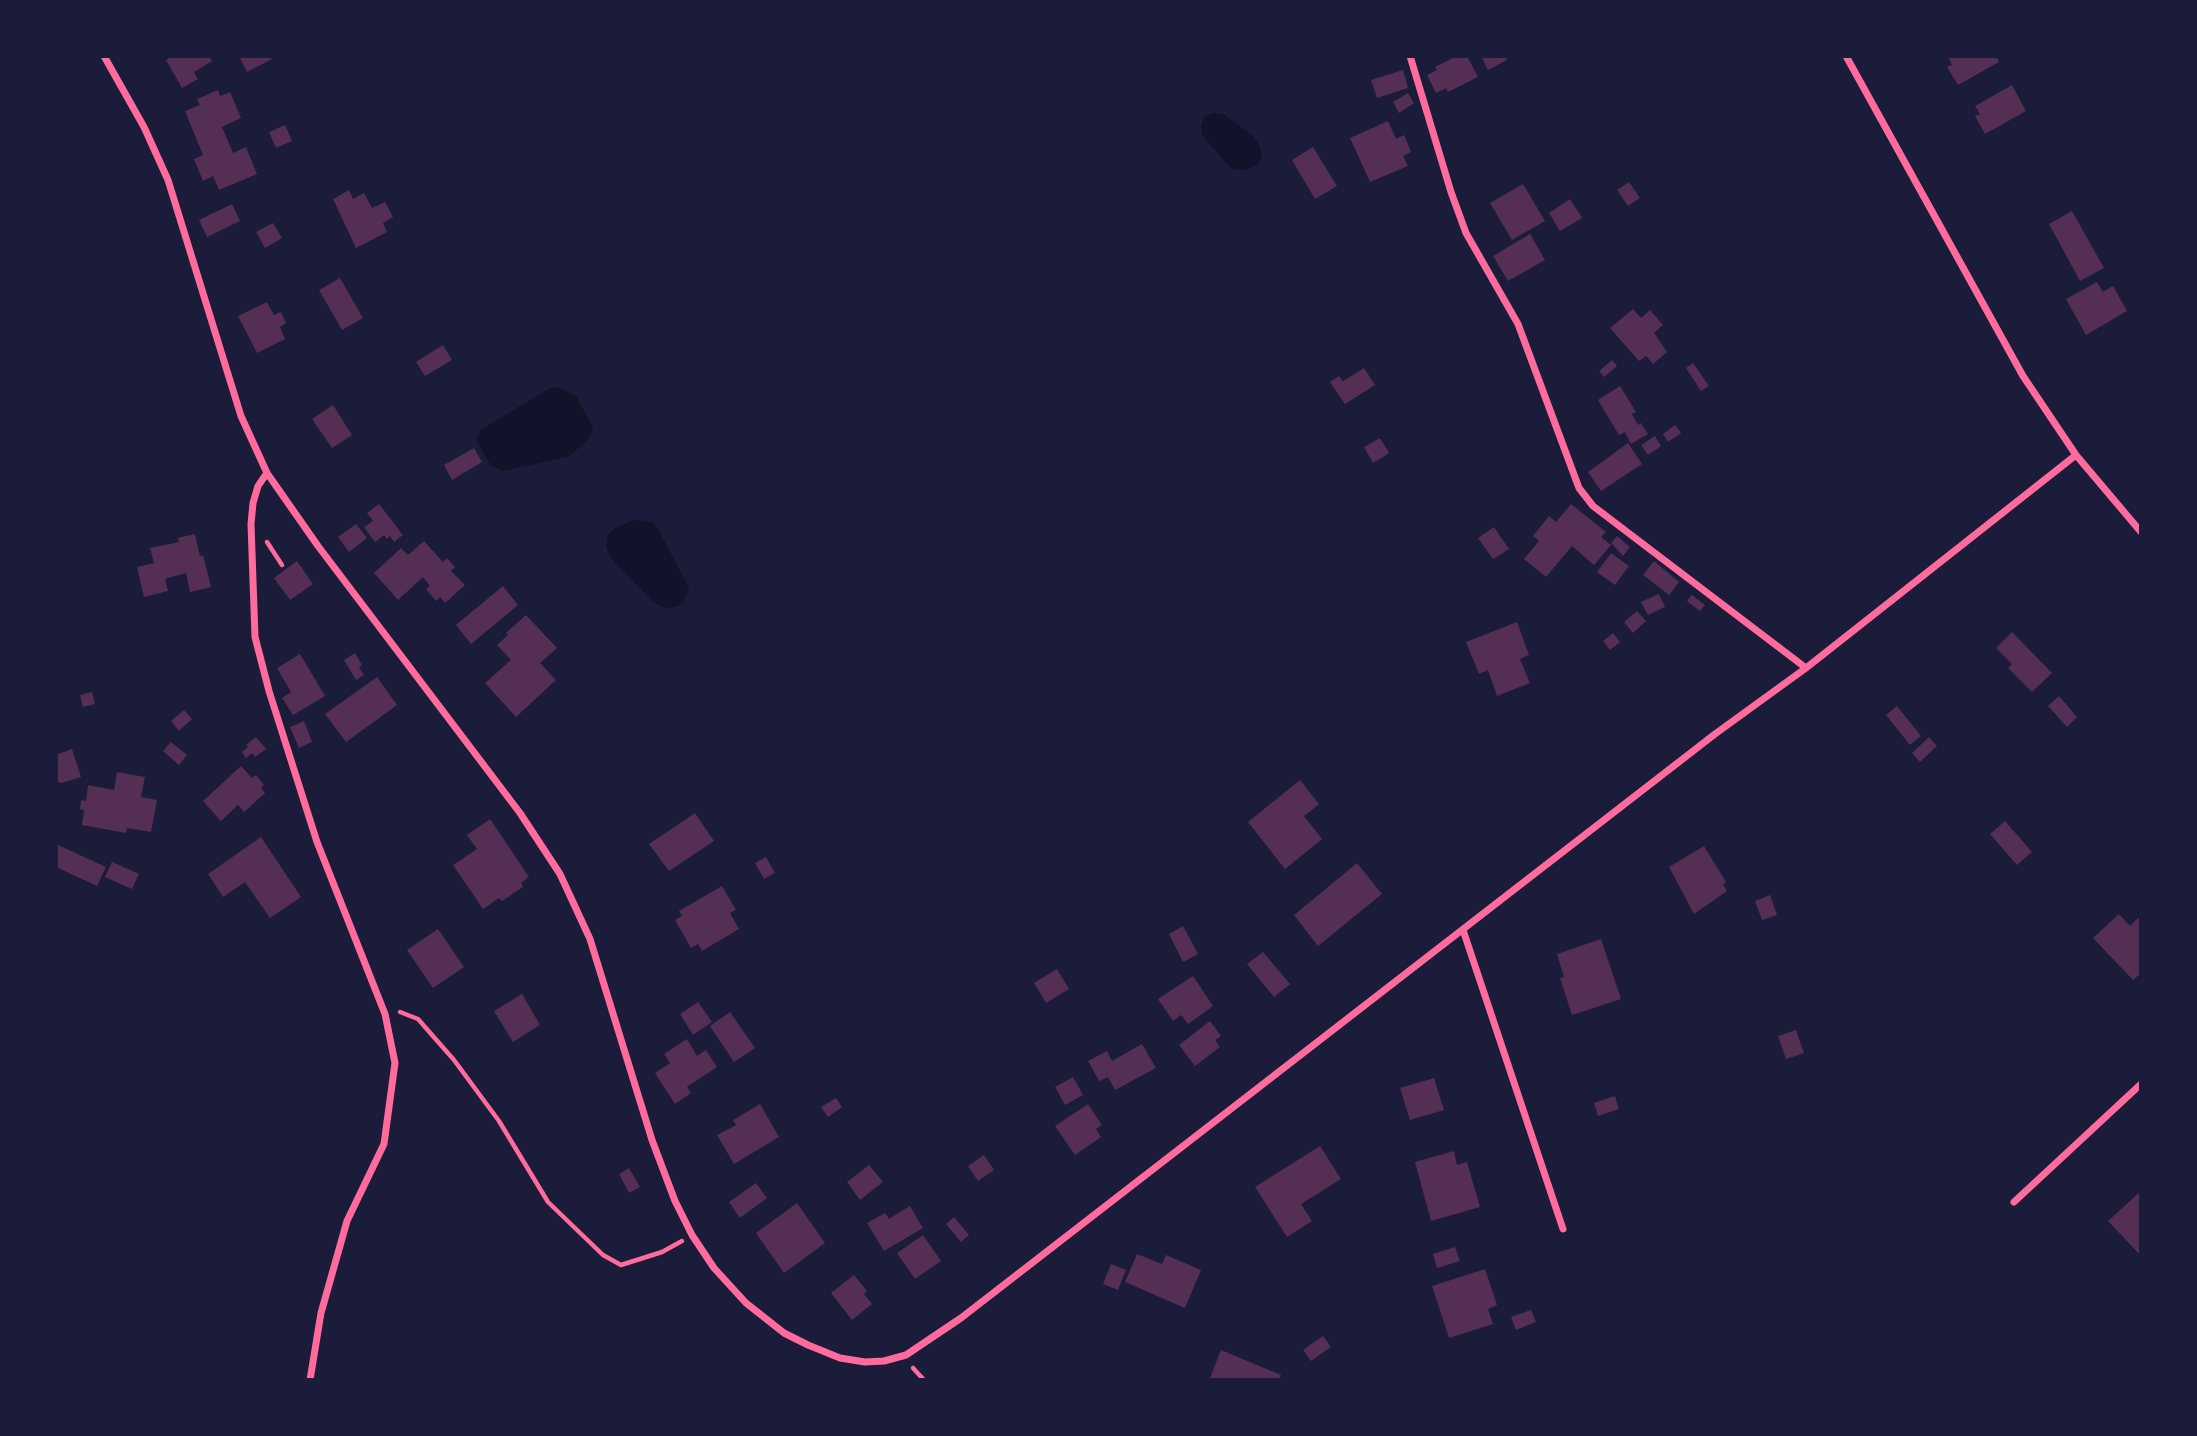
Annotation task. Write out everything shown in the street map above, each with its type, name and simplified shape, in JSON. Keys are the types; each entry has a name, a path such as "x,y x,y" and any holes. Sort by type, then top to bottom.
{"street":[{"path":"104,56 138,116 168,180 241,416 267,473 318,546 520,813 560,874 590,939 652,1140 692,1236 714,1268 746,1303 784,1332 840,1358 865,1362 884,1361 905,1355 961,1318 1462,929 1806,668 2076,455"},
{"path":"1410,56 1466,233 1518,324 1579,488 1593,506 1806,668"},
{"path":"1846,56 2023,376 2076,455 2141,532"},
{"path":"267,473 258,486 251,524 255,637 269,691 317,842 386,1014 395,1063 384,1144 347,1221 321,1313 310,1380"},
{"path":"1462,929 1563,1229"},
{"path":"2014,1202 2141,1084"}],"path":[{"path":"386,1014 398,1012 418,1019 454,1060 499,1121 548,1202 603,1255 621,1265 662,1252 692,1236"}],"shaded area":[{"path":"1213,113 1223,114 1252,135 1262,156 1258,164 1243,170 1233,169 1223,160 1201,133 1204,117"},
{"path":"557,387 576,396 593,427 590,437 570,456 504,471 492,466 477,441 480,430 550,388"},
{"path":"633,520 652,522 659,531 689,588 683,603 665,608 653,602 611,558 606,547 608,535"}],"building":[{"path":"173,56 209,56 212,61 194,72 198,79 182,88 166,60"},
{"path":"239,56 270,56 272,59 247,72"},
{"path":"1457,56 1467,56 1478,77 1448,92 1446,88 1436,93 1427,75 1437,70 1435,67"},
{"path":"1481,56 1505,56 1507,60 1488,70"},
{"path":"1996,56 1999,62 1958,85 1947,67 1952,65 1948,57"},
{"path":"1403,70 1408,88 1377,98 1371,80"},
{"path":"2012,85 2026,111 1985,134 1975,116 1980,114 1975,106"},
{"path":"218,90 220,96 230,92 241,118 222,127 233,153 246,147 257,174 219,190 213,176 203,181 194,159 203,155 185,111 200,105 197,99"},
{"path":"1408,93 1414,103 1399,113 1393,102"},
{"path":"1388,121 1396,139 1404,135 1411,152 1403,156 1408,166 1370,182 1350,138"},
{"path":"285,125 292,141 276,148 269,132"},
{"path":"1313,147 1337,186 1315,199 1292,160"},
{"path":"1629,182 1640,198 1628,206 1617,190"},
{"path":"1523,184 1545,221 1512,240 1490,203"},
{"path":"349,190 353,199 364,193 372,208 385,202 393,217 383,223 387,232 356,248 333,199"},
{"path":"1570,199 1582,218 1560,231 1549,213"},
{"path":"232,204 240,221 207,237 199,220"},
{"path":"2072,211 2104,268 2080,281 2049,224"},
{"path":"273,223 282,238 265,248 256,232"},
{"path":"1530,234 1545,260 1508,281 1493,256"},
{"path":"340,278 363,318 342,330 319,290"},
{"path":"2097,282 2103,292 2113,286 2127,311 2086,335 2066,299"},
{"path":"267,302 274,315 281,312 286,323 280,327 285,339 257,353 238,316"},
{"path":"1633,309 1641,318 1650,310 1663,325 1654,333 1667,352 1653,364 1646,356 1639,361 1610,328"},
{"path":"443,345 452,360 425,376 416,362"},
{"path":"1612,360 1617,366 1604,377 1599,371"},
{"path":"1693,363 1709,386 1701,391 1686,368"},
{"path":"1364,368 1375,385 1345,404 1330,382 1339,376 1343,381"},
{"path":"1620,386 1636,412 1632,414 1638,425 1641,423 1648,434 1631,444 1625,432 1619,435 1598,400"},
{"path":"333,405 352,435 332,448 312,419"},
{"path":"1675,425 1681,433 1668,442 1663,434"},
{"path":"1655,436 1661,446 1648,455 1641,445"},
{"path":"1380,438 1389,453 1373,463 1364,447"},
{"path":"1628,443 1642,464 1601,491 1588,472"},
{"path":"474,448 482,462 452,480 444,465"},
{"path":"379,504 403,535 394,542 390,536 387,539 384,535 375,542 364,527 373,521 367,513"},
{"path":"1571,504 1606,532 1601,537 1611,545 1594,565 1572,546 1546,577 1524,559 1539,541 1533,536 1549,516 1556,522"},
{"path":"356,524 367,538 349,552 338,537"},
{"path":"1494,527 1509,549 1493,559 1478,538"},
{"path":"195,534 211,587 190,592 186,573 165,579 168,591 144,597 137,567 154,563 150,548 179,542 178,538"},
{"path":"1617,536 1630,547 1623,556 1611,543"},
{"path":"424,541 443,562 447,558 455,567 451,571 465,585 445,603 440,597 436,601 426,589 430,586 423,577 398,600 374,573 401,548 408,555"},
{"path":"1611,553 1629,566 1615,585 1597,572"},
{"path":"297,561 313,584 290,600 274,578"},
{"path":"1654,561 1679,582 1669,595 1643,575"},
{"path":"503,586 518,605 471,644 456,625"},
{"path":"1659,594 1665,607 1648,615 1641,602"},
{"path":"1692,595 1705,605 1700,611 1687,601"},
{"path":"1637,611 1646,621 1633,633 1624,622"},
{"path":"526,615 557,648 540,663 556,680 516,717 485,683 511,660 497,645"},
{"path":"1517,622 1529,655 1520,659 1530,683 1497,696 1488,670 1479,674 1466,642"},
{"path":"2012,632 2052,673 2032,692 2008,668 2012,664 1996,648"},
{"path":"1613,633 1620,642 1610,650 1603,641"},
{"path":"355,653 364,675 356,680 344,660"},
{"path":"300,654 325,696 293,715 282,698 291,692 277,668"},
{"path":"377,677 397,705 346,742 325,714"},
{"path":"92,692 95,704 83,707 80,695"},
{"path":"2059,696 2077,717 2067,727 2048,706"},
{"path":"1897,706 1921,736 1910,745 1886,715"},
{"path":"184,710 192,719 179,731 171,721"},
{"path":"304,721 312,742 299,748 290,727"},
{"path":"256,737 266,749 255,757 252,753 246,758 242,752"},
{"path":"1929,737 1937,746 1920,762 1912,753"},
{"path":"171,742 187,755 179,765 163,751"},
{"path":"72,749 81,777 62,783 56,782 56,755"},
{"path":"241,766 252,778 256,775 264,785 261,788 265,793 244,812 238,805 221,821 203,801"},
{"path":"117,772 145,777 141,797 157,800 151,832 127,828 126,833 82,825 84,810 80,809 81,800 86,801 88,785 114,790"},
{"path":"1300,780 1319,804 1304,816 1322,839 1285,869 1248,822"},
{"path":"695,813 714,841 669,871 649,844"},
{"path":"490,819 529,877 521,883 523,887 502,901 499,898 483,909 453,865 477,849 467,835"},
{"path":"2005,821 2032,852 2017,865 1990,834"},
{"path":"261,837 301,897 270,918 245,882 223,897 208,874"},
{"path":"58,845 106,867 97,886 56,867"},
{"path":"1704,846 1726,882 1723,884 1727,891 1694,914 1669,867"},
{"path":"766,857 775,873 764,879 755,863"},
{"path":"112,862 139,874 132,889 105,877"},
{"path":"1357,863 1382,894 1318,946 1294,915"},
{"path":"722,886 736,910 730,913 739,929 702,951 698,944 691,948 675,920 682,916 679,911"},
{"path":"1770,895 1777,915 1762,920 1755,901"},
{"path":"2119,914 2130,926 2138,918 2141,921 2141,973 2133,980 2093,938"},
{"path":"1183,926 1198,954 1183,962 1169,934"},
{"path":"438,929 464,967 433,988 407,950"},
{"path":"1601,939 1621,999 1572,1015 1560,978 1564,977 1557,954"},
{"path":"1263,952 1290,984 1274,997 1247,964"},
{"path":"1057,969 1069,989 1046,1003 1034,983"},
{"path":"1193,976 1213,1006 1188,1024 1181,1015 1173,1021 1158,999"},
{"path":"522,994 540,1025 513,1042 494,1011"},
{"path":"698,1002 712,1022 693,1035 680,1014"},
{"path":"730,1012 755,1048 734,1062 710,1026"},
{"path":"1210,1021 1221,1036 1215,1040 1220,1047 1195,1066 1179,1045"},
{"path":"1796,1030 1804,1053 1786,1059 1778,1036"},
{"path":"687,1039 697,1056 706,1050 717,1067 687,1087 691,1093 675,1104 655,1073 670,1063 664,1054"},
{"path":"1142,1044 1156,1068 1115,1090 1108,1077 1099,1081 1088,1061 1107,1051 1112,1061"},
{"path":"1073,1077 1083,1095 1065,1105 1055,1087"},
{"path":"1434,1078 1444,1110 1410,1120 1400,1088"},
{"path":"1615,1096 1619,1109 1598,1116 1594,1103"},
{"path":"836,1098 842,1107 828,1117 821,1107"},
{"path":"760,1104 779,1137 734,1164 717,1135 736,1125 733,1120"},
{"path":"1088,1104 1102,1125 1096,1129 1101,1137 1075,1155 1055,1126"},
{"path":"1320,1146 1341,1179 1301,1204 1312,1221 1287,1237 1255,1187"},
{"path":"1454,1151 1457,1165 1467,1162 1480,1207 1431,1221 1415,1162"},
{"path":"984,1155 994,1170 978,1181 968,1166"},
{"path":"869,1165 883,1182 860,1200 847,1182"},
{"path":"629,1168 640,1187 629,1193 619,1174"},
{"path":"756,1183 767,1198 740,1218 729,1202"},
{"path":"2141,1191 2141,1256 2108,1221"},
{"path":"797,1203 825,1243 784,1273 756,1233"},
{"path":"910,1206 923,1228 884,1251 867,1223 885,1213 889,1219"},
{"path":"954,1217 969,1235 961,1242 946,1224"},
{"path":"923,1235 941,1261 915,1279 897,1253"},
{"path":"1455,1247 1460,1261 1437,1268 1433,1254"},
{"path":"1137,1254 1162,1264 1166,1255 1201,1270 1185,1308 1125,1282"},
{"path":"1111,1264 1126,1270 1118,1290 1103,1284"},
{"path":"1485,1269 1497,1305 1488,1309 1493,1324 1449,1338 1432,1286"},
{"path":"854,1275 867,1291 864,1294 872,1304 852,1320 831,1293"},
{"path":"1531,1310 1536,1322 1516,1330 1511,1317"},
{"path":"1323,1336 1331,1347 1311,1361 1303,1350"},
{"path":"1221,1350 1281,1375 1279,1380 1210,1378"}]}
